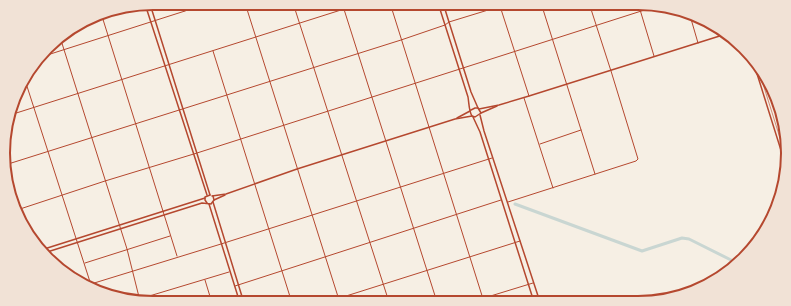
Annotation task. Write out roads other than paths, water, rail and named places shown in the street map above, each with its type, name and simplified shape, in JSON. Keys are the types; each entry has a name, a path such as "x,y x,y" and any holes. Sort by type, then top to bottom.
{"main road":[{"path":"146,10 214,219 237,296"},
{"path":"152,10 212,195 242,296"},
{"path":"440,10 459,69 472,117 480,132 487,159 532,296"},
{"path":"445,10 471,92 481,114 480,120 538,296"},
{"path":"456,119 475,108 499,105 524,98 720,36"},
{"path":"760,79 781,150"},
{"path":"49,251 164,214 208,203 226,194 297,169 456,119 472,117 499,105"},
{"path":"46,248 212,195 226,194"},
{"path":"214,219 218,218"}],"street":[{"path":"50,54 187,10"},
{"path":"247,10 338,296"},
{"path":"295,10 387,296"},
{"path":"16,113 341,10"},
{"path":"344,10 435,296"},
{"path":"392,10 482,296"},
{"path":"10,163 401,40 445,25 449,22 487,10"},
{"path":"501,10 529,96"},
{"path":"543,10 596,174"},
{"path":"508,202 636,161 638,159 591,10"},
{"path":"21,209 104,181 198,153 646,10"},
{"path":"640,12 654,57"},
{"path":"103,19 177,257"},
{"path":"691,20 698,43"},
{"path":"62,43 104,181 127,249 139,295"},
{"path":"213,51 290,296"},
{"path":"27,86 90,281"},
{"path":"524,98 553,188"},
{"path":"539,144 581,130"},
{"path":"94,283 492,158"},
{"path":"234,286 501,200"},
{"path":"84,263 171,236"},
{"path":"345,296 520,241"},
{"path":"153,296 230,272"},
{"path":"205,280 210,296"},
{"path":"489,296 534,282"}],"waterway":[{"path":"515,204 642,251 682,238 689,239 732,261"}],"railway":[{"path":"763,84 781,140"}]}
